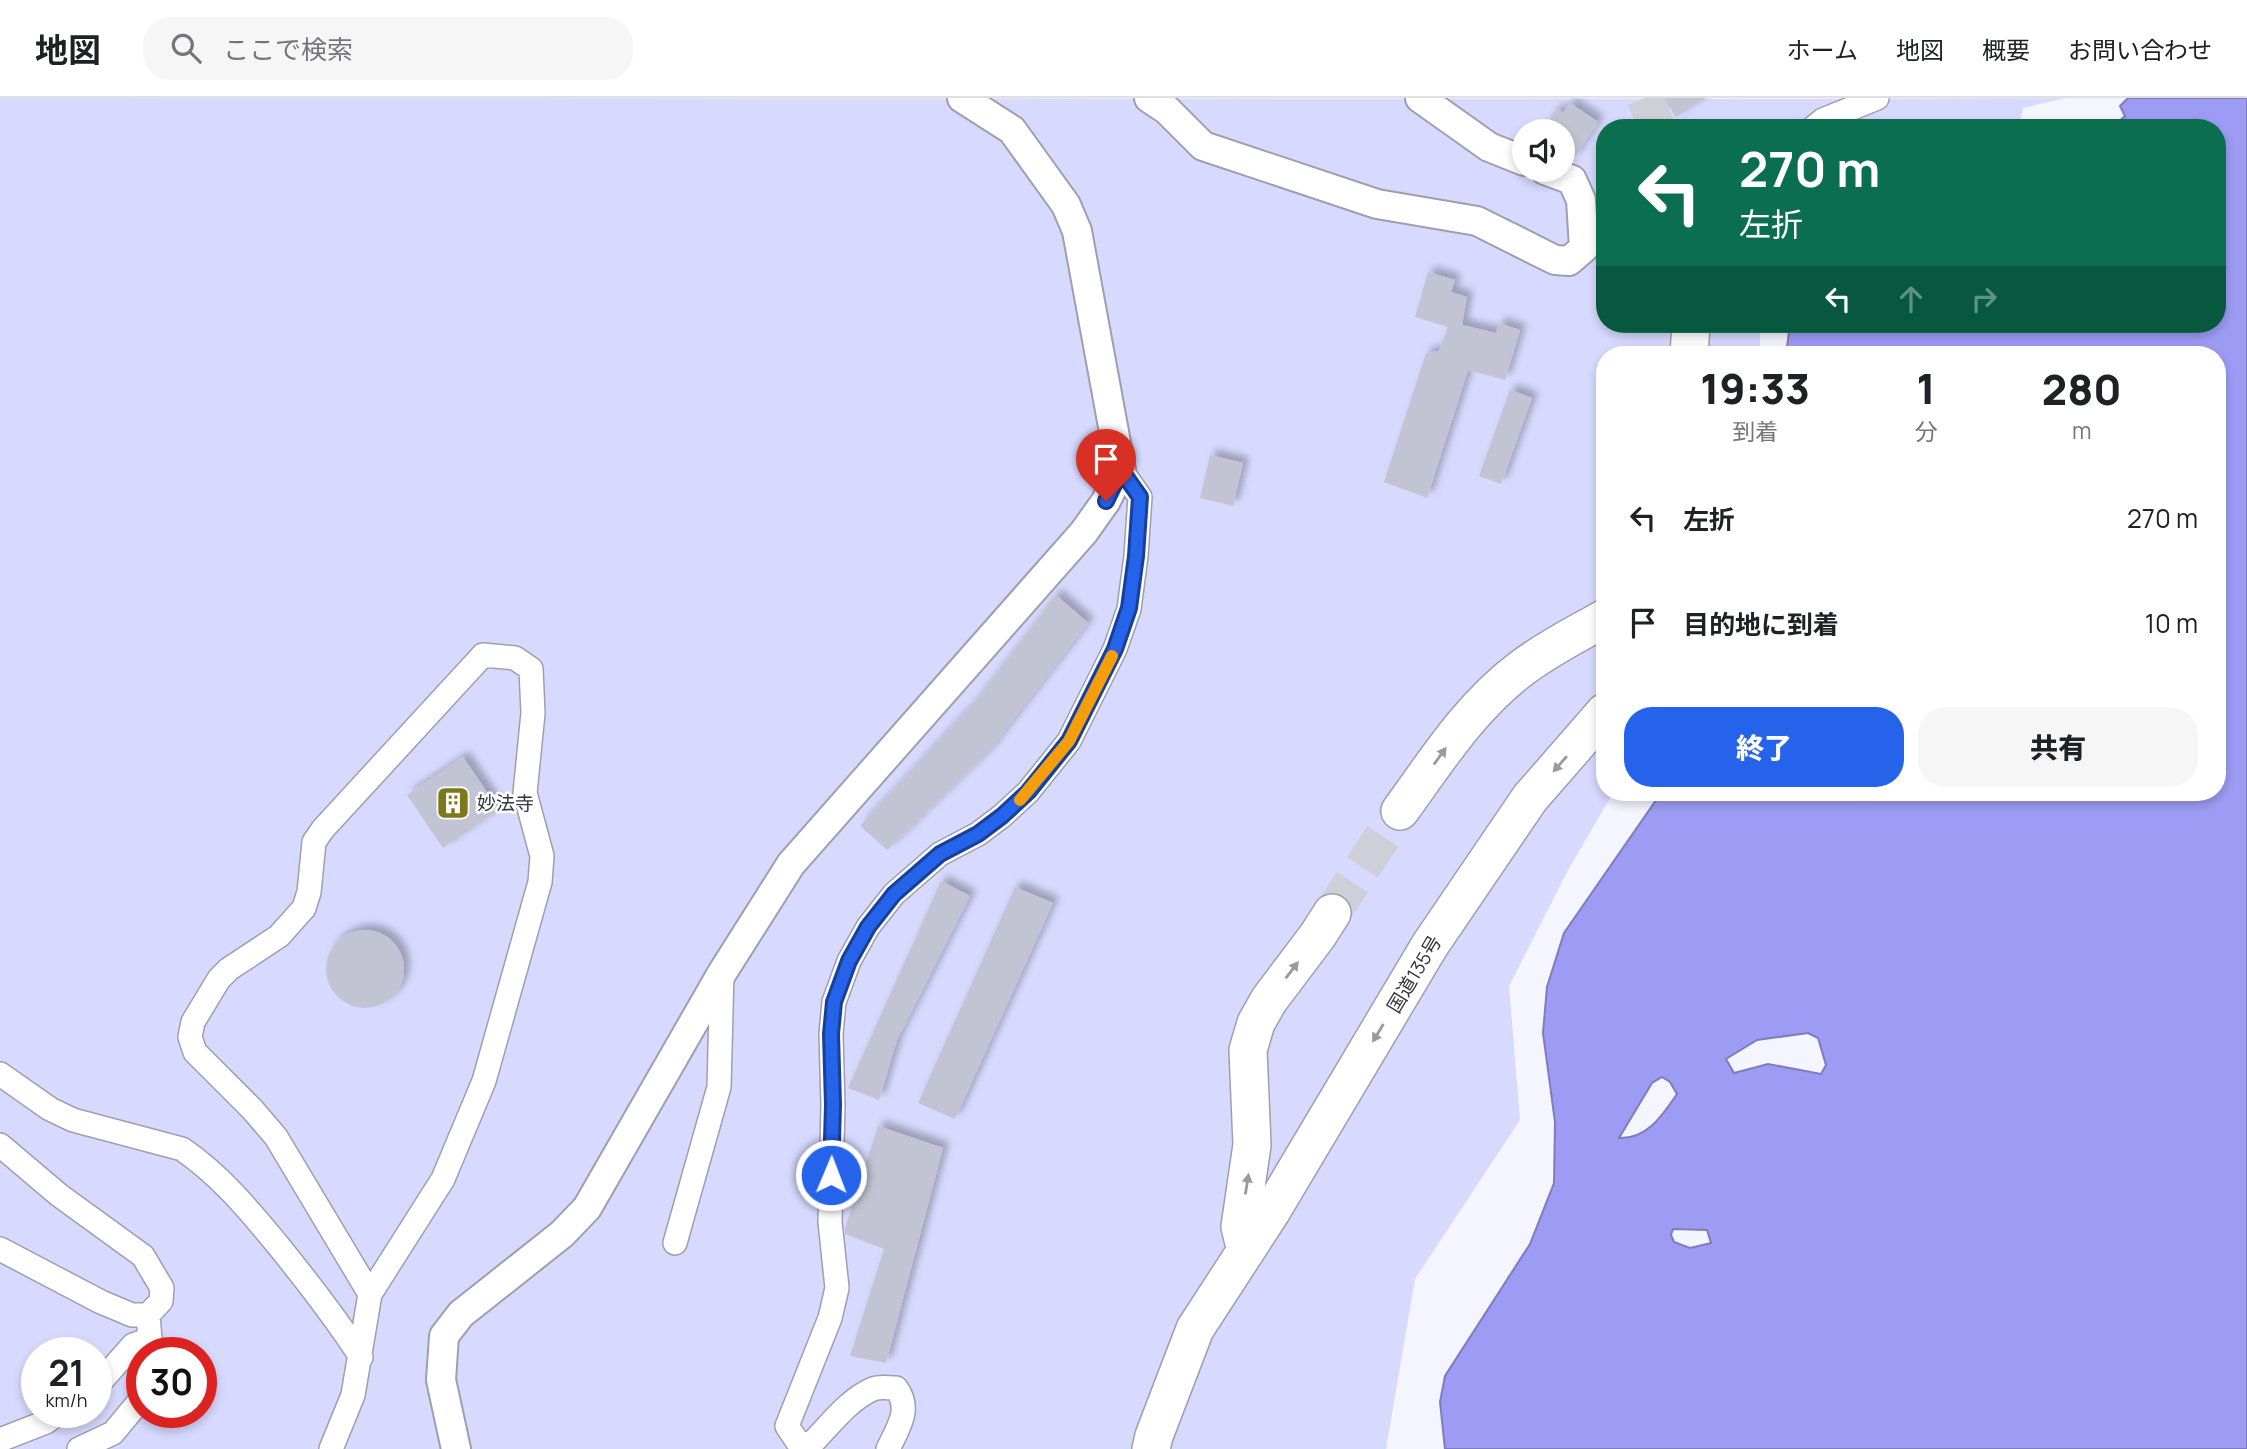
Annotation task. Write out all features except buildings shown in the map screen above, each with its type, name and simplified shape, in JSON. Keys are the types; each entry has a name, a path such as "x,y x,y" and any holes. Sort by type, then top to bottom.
{"highway":[{"path":"1400,811 1462,726 1492,694 1523,668 1596,623"},
{"name":"国道135号","path":"1151,1449 1195,1329 1246,1251 1430,945 1530,798 1596,722"},
{"path":"1246,1251 1240,1227 1252,1145 1248,1050 1256,1023 1269,1000 1332,913"}],"street":[{"path":"888,1449 901,1423 904,1409 903,1397 895,1388 876,1388 866,1393 812,1443 799,1444 788,1426 830,1318 837,1288 830,1222 833,1105 831,1034 834,1002 849,961 868,927 894,894 940,854 978,834 1002,816 1028,792 1069,741 1115,649 1129,608 1140,497 1121,470 1077,231 1070,214 1012,130 962,98"},
{"path":"1149,98 1167,110 1203,146 1377,204 1477,221 1555,260 1569,261 1584,248 1581,200 1573,182"},
{"path":"1420,98 1489,147 1512,156"},
{"path":"1825,119 1877,98"},
{"path":"456,1449 442,1380 444,1336 461,1314 562,1234 587,1208 722,973 791,864 1083,532 1106,501 1121,470"},
{"path":"331,1449 353,1395 370,1294 443,1179 484,1081 540,882 542,856 525,793 533,713 531,668 515,658 483,655 323,829 314,842 309,892 304,908 279,936 229,969 219,979 193,1022 190,1037 195,1052 276,1137 370,1294"},
{"path":"675,1243 719,1087 722,973"},
{"path":"0,1074 50,1109 73,1120 182,1149 197,1159 238,1196 325,1303 361,1357"},
{"path":"0,1145 59,1195 143,1256 162,1288 161,1301 148,1315 132,1315 101,1302 0,1249"},
{"path":"148,1315 151,1337"},
{"path":"112,1371 126,1354"},
{"path":"79,1449 113,1433 126,1417"},
{"path":"0,1440 31,1428"}],"shaded area":[{"path":"0,98 2065,98 2023,108 2021,119 1596,119 1596,333 1760,333 1760,346 1596,346 1596,801 1608,801 1568,870 1509,986 1520,1120 1415,1279 1386,1449 0,1449"},
{"path":"2128,98 2247,98 2247,1449 1445,1449 1440,1402 1445,1376 1530,1244 1554,1183 1555,1122 1543,1033 1547,987 1564,933 1655,801 2226,801 2226,346 1787,346 1789,333 2226,333 2226,119 2122,119 2125,116 2120,106","holes":["1808,1033 1818,1038 1826,1065 1821,1074 1768,1064 1734,1073 1726,1059 1757,1040","1662,1077 1670,1082 1677,1094 1653,1125 1638,1135 1619,1138 1652,1083","1673,1229 1707,1230 1711,1243 1690,1248 1674,1242 1671,1235"]}],"tunnel":[{"path":"1645,98 1653,119"},
{"path":"1332,913 1400,811"}],"slow traffic":[{"path":"1020,800 1069,741 1112,656"}],"place":[{"name":"妙法寺","path":"453,803"}],"route":[{"path":"831,1175 831,1034 834,1002 849,961 868,927 894,894 940,854 978,834 1028,792 1069,741 1115,649 1129,608 1140,497 1121,470 1106,501"}]}
